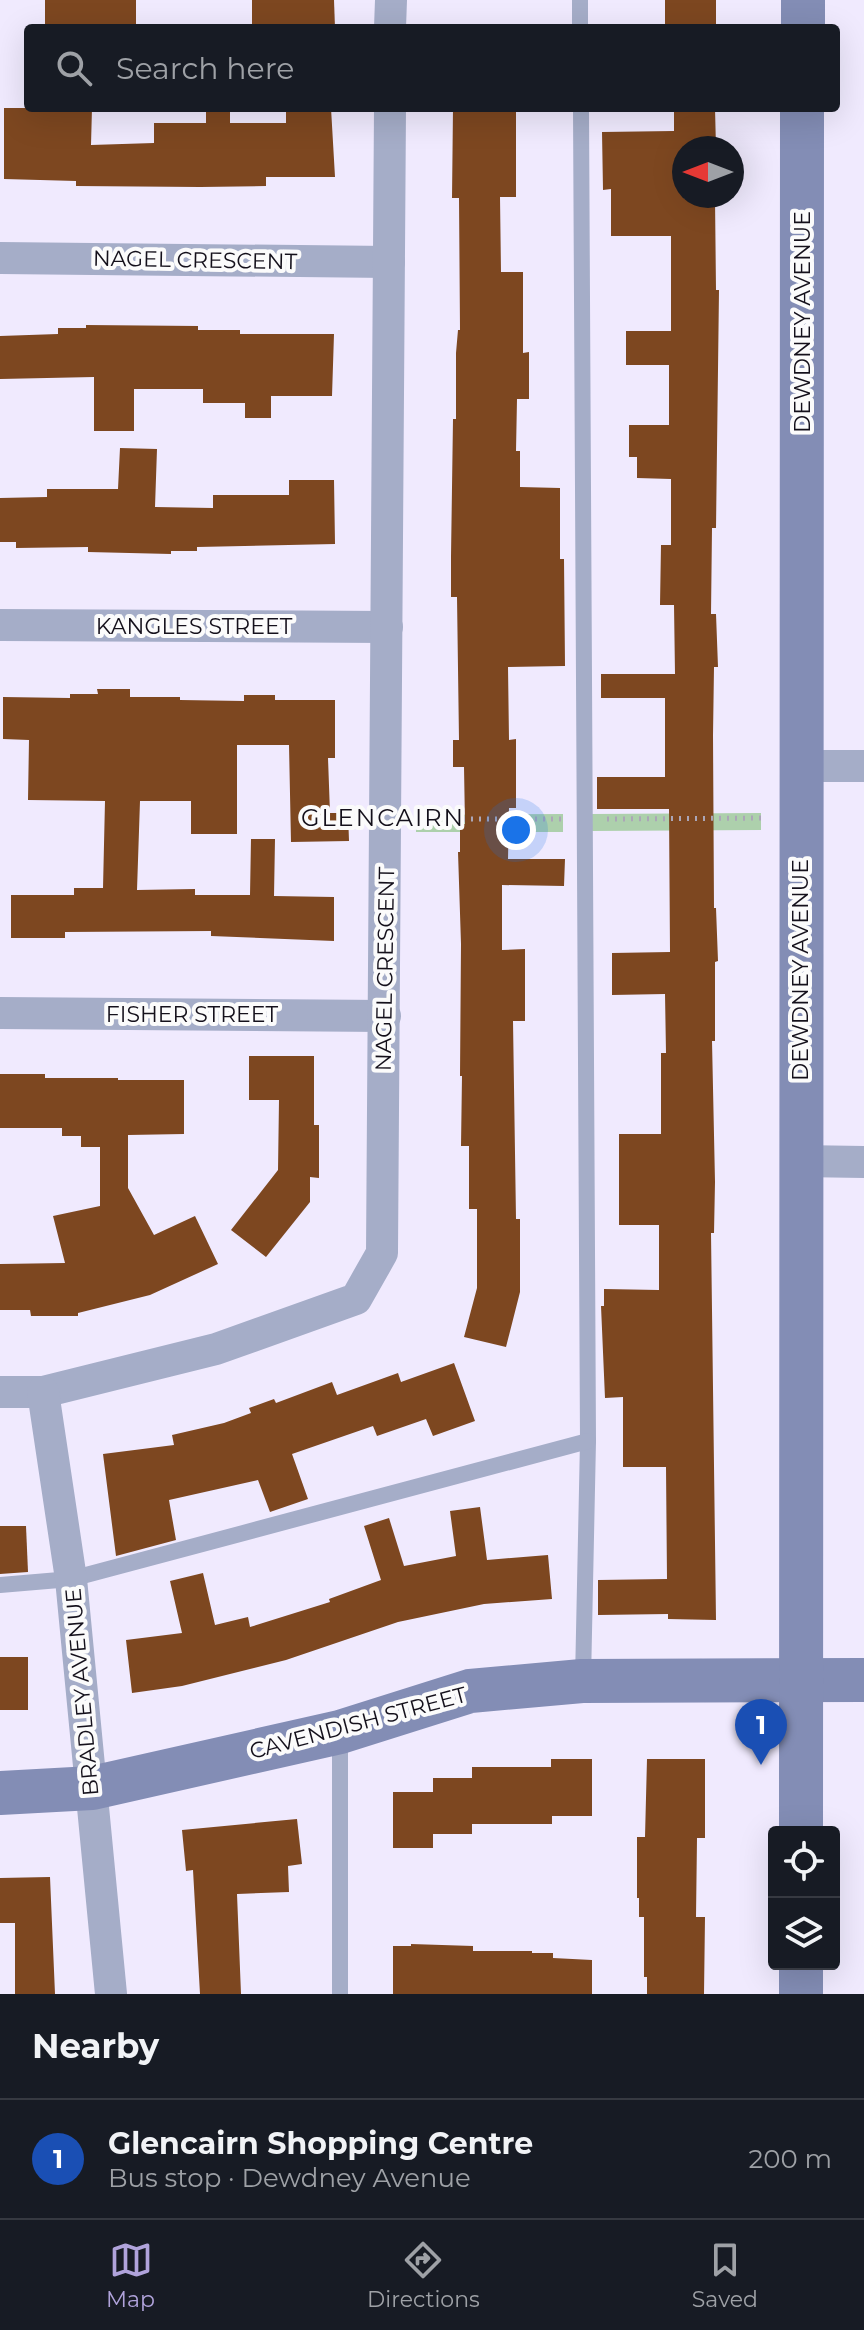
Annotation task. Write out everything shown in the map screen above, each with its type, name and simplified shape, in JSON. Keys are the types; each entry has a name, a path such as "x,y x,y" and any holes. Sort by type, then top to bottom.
{"street":[{"path":"390,24 391,0"},
{"path":"803,0 803,24"},
{"name":"NAGEL CRESCENT","path":"0,1392 43,1392 216,1349 356,1299 382,1253 390,112"},
{"name":"DEWDNEY AVENUE","path":"801,1826 802,112"},
{"name":"NAGEL CRESCENT","path":"0,258 389,262"},
{"name":"KANGLES STREET","path":"0,625 387,627"},
{"path":"801,766 864,766"},
{"name":"FISHER STREET","path":"0,1013 385,1016"},
{"path":"800,1161 864,1162"},
{"name":"BRADLEY AVENUE","path":"43,1392 71,1579 111,1994"},
{"name":"CAVENDISH STREET","path":"0,1793 92,1788 340,1732 470,1691 582,1681 864,1680"},
{"path":"801,1970 801,1994"}],"lane":[{"path":"580,0 580,24"},
{"path":"581,112 588,1441 582,1681"},
{"path":"0,1585 71,1579 588,1441"},
{"path":"340,1732 340,1994"}],"green space":[{"path":"761,813 761,830 592,831 591,814"},
{"path":"563,814 563,832 416,832 416,815"}],"building":[{"path":"45,0 136,0 136,24 45,24"},
{"path":"252,0 334,0 335,24 252,24"},
{"path":"665,0 716,0 716,24 665,24"},
{"path":"4,108 24,108 24,112 92,112 91,145 154,143 154,123 206,123 206,112 230,112 230,123 286,123 286,112 331,112 335,177 266,177 266,186 200,187 76,186 76,181 4,179"},
{"path":"453,112 516,112 516,197 500,197 501,272 523,272 523,353 529,352 529,399 517,399 516,451 520,451 520,487 560,488 565,666 508,667 509,740 516,739 516,808 509,808 508,859 565,859 564,886 502,885 502,950 525,949 525,1021 513,1021 520,1292 506,1347 464,1337 477,1288 477,1209 469,1209 469,1146 461,1146 458,852 460,824 465,824 464,767 453,767 453,740 459,740 457,597 451,597 453,419 456,419 456,353 460,330 459,198 452,198"},
{"path":"674,112 715,112 716,136 672,136 672,208 715,208 716,290 719,290 716,528 712,528 711,614 716,614 718,667 714,667 713,735 714,908 718,961 715,962 715,1041 712,1041 715,1182 714,1233 711,1233 716,1620 668,1619 668,1614 598,1615 598,1580 667,1579 666,1467 623,1467 623,1397 605,1398 601,1306 604,1306 604,1289 659,1290 659,1225 619,1225 619,1134 661,1134 661,1053 666,1053 665,994 612,995 612,953 670,952 669,809 597,809 597,777 665,777 665,698 601,698 601,674 675,674 674,605 660,605 661,545 671,545 671,479 637,478 637,457 629,457 629,425 669,425 669,365 626,365 626,331 671,331 671,236 611,236 611,189 603,190 602,132 674,131"},
{"path":"86,325 198,326 198,330 240,330 240,334 334,334 332,396 271,396 271,418 245,418 245,403 203,403 203,389 134,389 134,431 94,431 94,377 0,379 0,336 58,334 58,328 86,328"},
{"path":"120,448 157,449 155,507 213,508 213,495 289,495 289,480 334,480 335,544 197,547 197,551 171,551 171,554 88,552 88,547 16,548 16,542 0,542 0,498 47,497 47,489 118,489"},
{"path":"97,689 130,689 130,697 180,697 180,700 244,701 244,695 275,695 275,700 335,700 335,758 328,758 330,813 348,813 349,841 291,842 289,745 237,745 237,834 191,834 191,801 140,801 137,890 195,889 195,895 250,895 251,839 275,839 274,896 334,897 334,941 211,936 211,931 65,932 65,938 11,938 11,895 74,895 74,888 103,888 105,801 28,800 29,740 3,739 3,697 70,698 70,694 98,694"},
{"path":"249,1056 314,1056 314,1125 319,1125 319,1178 310,1177 310,1202 266,1257 231,1230 278,1170 279,1100 249,1100"},
{"path":"0,1074 45,1074 45,1078 184,1080 184,1134 128,1135 128,1188 154,1235 195,1216 218,1264 150,1295 78,1313 78,1316 31,1316 30,1310 0,1310 0,1264 65,1263 53,1216 100,1206 100,1147 81,1147 81,1136 62,1136 62,1128 0,1128"},
{"path":"454,1363 475,1421 433,1436 426,1419 377,1436 373,1426 292,1454 308,1499 270,1512 258,1480 169,1500 176,1540 116,1556 103,1454 174,1445 172,1435 224,1423 251,1413 249,1408 274,1399 276,1403 332,1382 337,1395 398,1373 401,1382"},
{"path":"480,1507 487,1560 548,1555 552,1599 484,1604 398,1622 286,1660 182,1686 132,1693 126,1640 182,1633 170,1581 203,1573 215,1625 248,1617 250,1627 330,1602 329,1599 381,1580 364,1526 389,1518 404,1566 456,1556 450,1511"},
{"path":"0,1526 26,1526 28,1572 0,1574"},
{"path":"0,1657 28,1657 28,1710 0,1710"},
{"path":"551,1759 592,1759 592,1816 552,1816 552,1824 472,1824 472,1834 433,1834 433,1848 393,1848 393,1792 433,1792 433,1778 472,1778 472,1767 551,1767"},
{"path":"647,1759 705,1759 705,1838 697,1838 696,1917 705,1917 704,1994 647,1994 644,1917 639,1917 637,1898 637,1837 645,1837"},
{"path":"297,1819 302,1864 288,1866 289,1892 237,1894 241,1994 200,1994 193,1870 186,1871 182,1830"},
{"path":"50,1877 55,1994 15,1994 15,1923 0,1923 0,1878"},
{"path":"393,1946 473,1946 473,1951 532,1951 553,1953 553,1958 592,1960 592,1994 393,1994"}],"place":[{"name":"Glencairn Shopping Centre","path":"761,1765"}],"district":[{"name":"GLENCAIRN","path":"383,817"}]}
